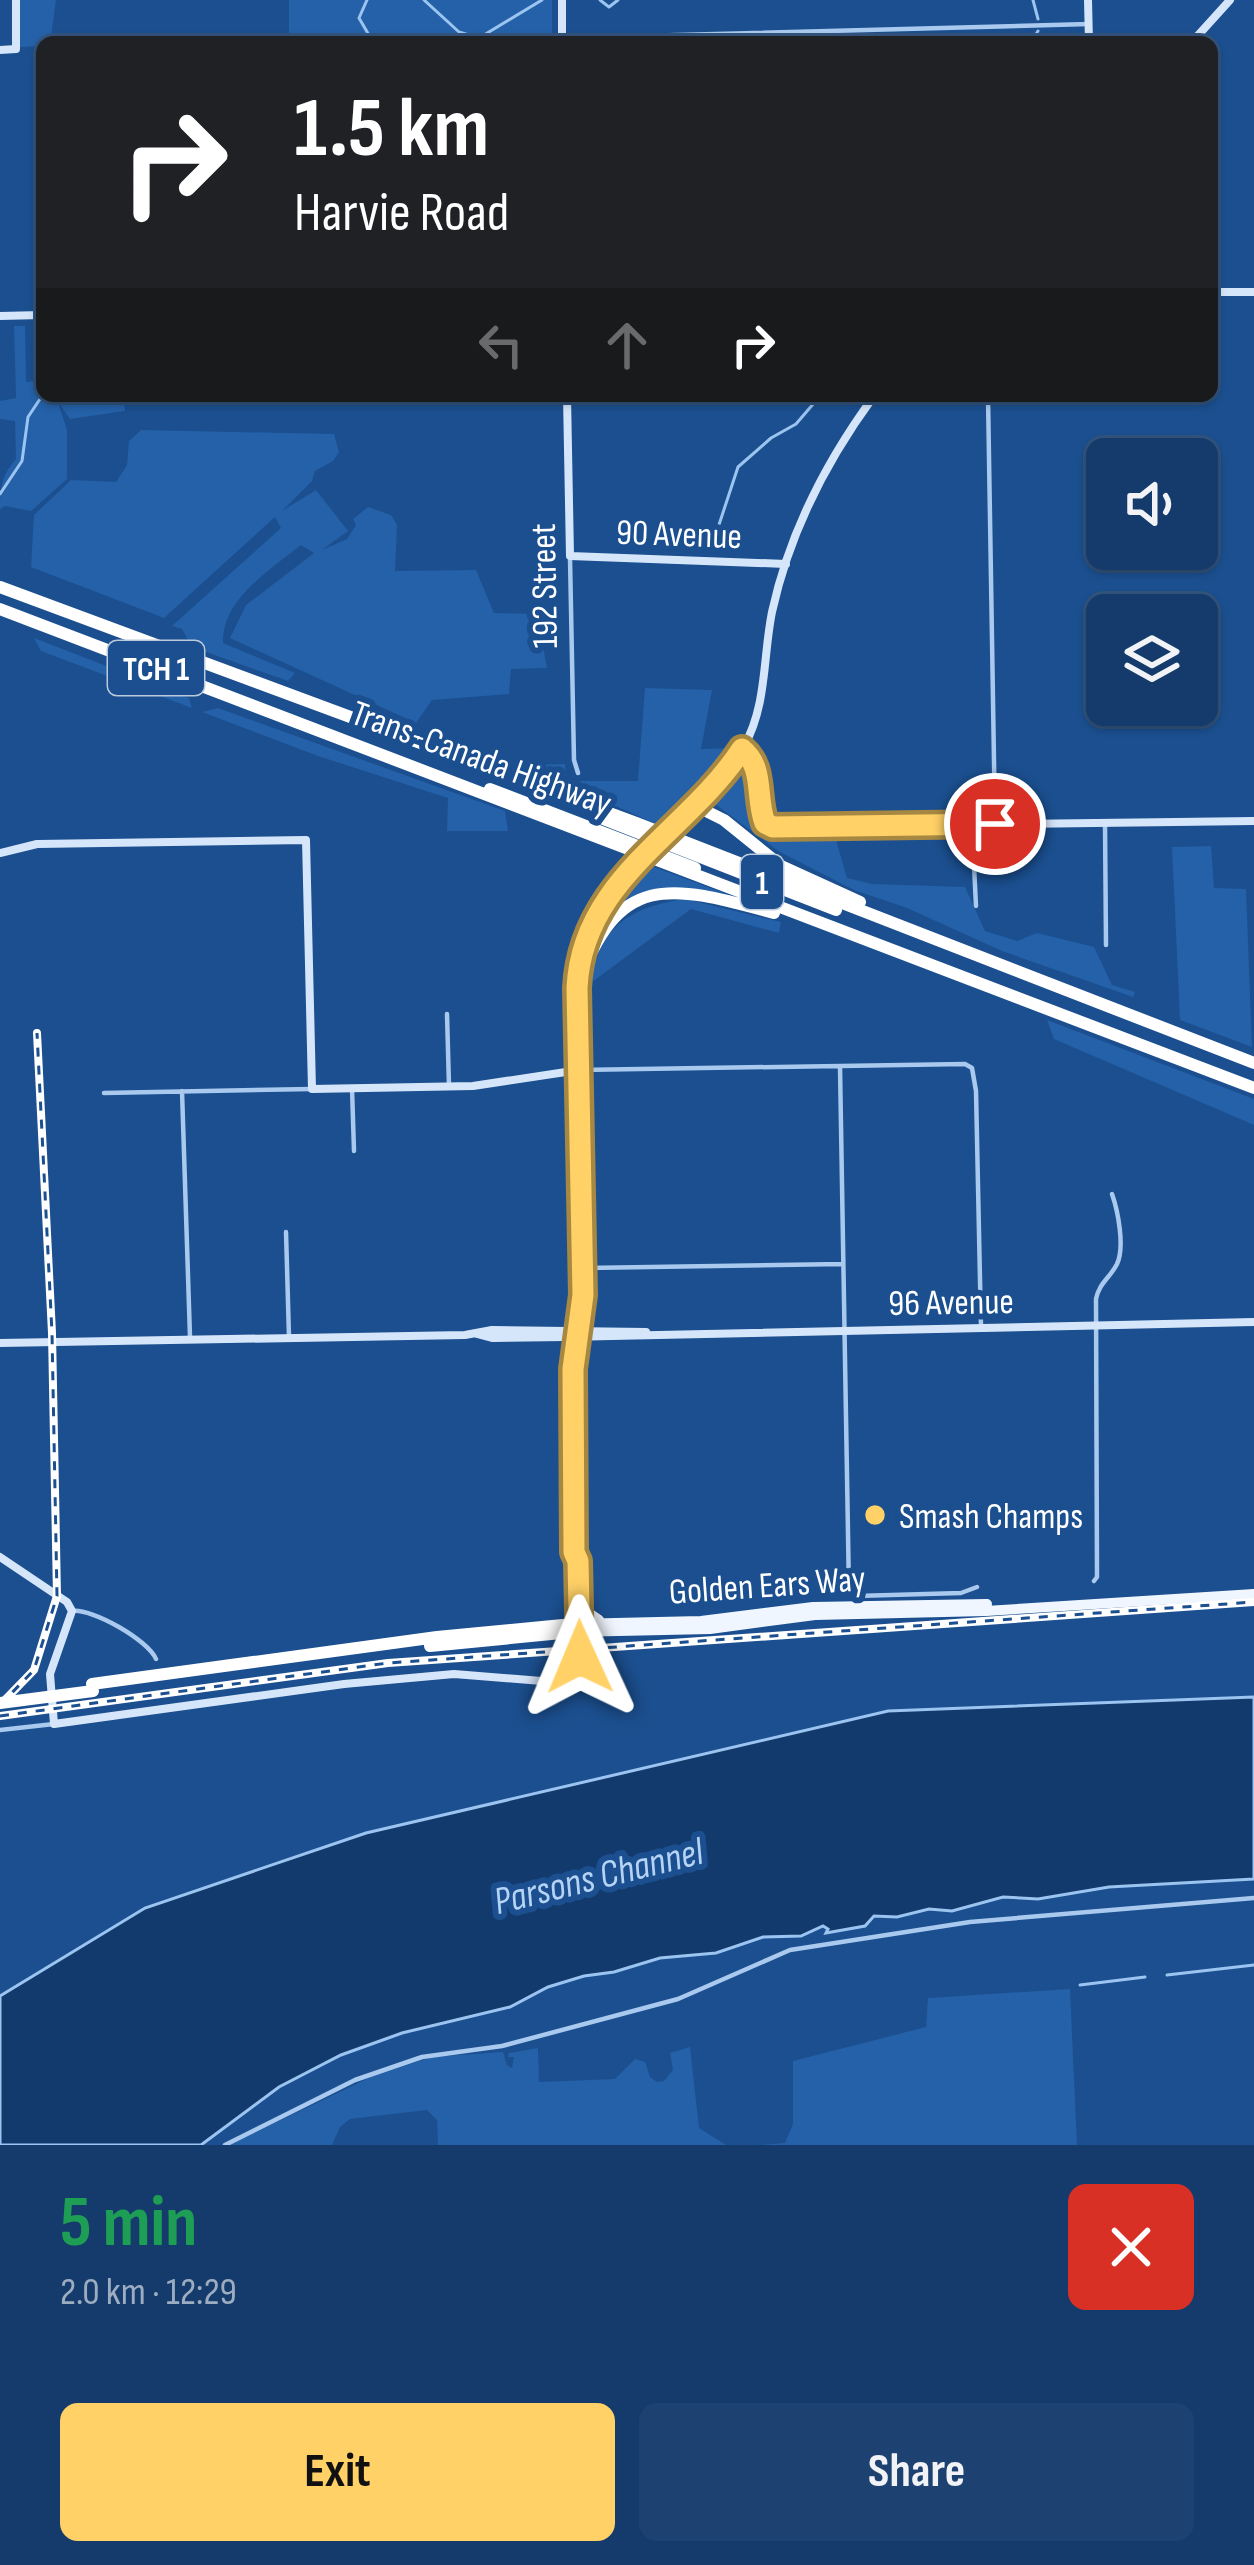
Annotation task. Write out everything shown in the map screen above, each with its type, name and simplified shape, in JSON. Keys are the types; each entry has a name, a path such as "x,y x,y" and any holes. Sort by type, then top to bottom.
{"highway":[{"name":"Trans-Canada Highway","path":"0,584 1254,1063"},
{"name":"Trans-Canada Highway","path":"0,608 1254,1088"},
{"name":"Trans-Canada Highway","path":"464,760 782,890 1064,990"},
{"path":"694,805 724,820 781,866 936,939"},
{"path":"577,988 600,931 641,898 667,892 694,891 845,932"},
{"path":"557,1624 576,1607"},
{"name":"Golden Ears Way","path":"0,1700 437,1636 557,1624 576,1628"},
{"name":"Golden Ears Way","path":"93,1687 576,1628"}],"main road":[{"path":"0,50 16,49 16,0"},
{"path":"562,0 562,36"},
{"path":"1088,0 1089,36"},
{"path":"1197,36 1230,0"},
{"path":"1218,292 1254,292"},
{"path":"0,316 36,315"},
{"name":"192 Street","path":"567,402 570,556"},
{"path":"551,1681 570,1668 576,1628 573,1369 583,1268 580,953 590,925 634,869 742,749 756,719 773,609 786,564 820,482 870,402"},
{"name":"90 Avenue","path":"570,556 786,564"},
{"path":"742,749 756,763 765,823 777,827 1254,820"},
{"path":"0,853 37,844 305,840 312,1089 449,1087 579,1070"},
{"name":"96 Avenue","path":"0,1343 493,1330 649,1333 1254,1322"},
{"path":"0,1557 67,1602 72,1611 50,1674 54,1724 430,1676 478,1673 561,1684 574,1678 580,1665 576,1628"},
{"name":"Golden Ears Way","path":"576,1628 722,1628 815,1615 986,1611 1254,1591"},
{"path":"576,1607 600,1627 580,1647"}],"street":[{"path":"738,36 1089,24"},
{"path":"988,402 995,824"},
{"name":"192 Street","path":"570,556 578,773"},
{"path":"1105,823 1106,945"},
{"path":"972,825 976,906"},
{"path":"447,1014 449,1087"},
{"path":"579,1070 965,1064 972,1068 981,1327"},
{"path":"840,1066 850,1594 961,1594 977,1587"},
{"path":"352,1088 354,1150"},
{"path":"104,1093 312,1089"},
{"path":"182,1091 190,1339"},
{"path":"1094,1581 1096,1325 1098,1290 1118,1260 1118,1211 1112,1194"},
{"path":"286,1232 289,1337"},
{"path":"583,1268 843,1264"},
{"path":"72,1611 85,1610 148,1645 156,1659"},
{"path":"0,1730 54,1724"},
{"path":"224,2145 355,2080 422,2057 502,2046 678,1999 790,1950 970,1922 1254,1898"}],"shaded area":[{"path":"20,0 56,0 51,36 36,36 36,46 20,47"},
{"path":"289,0 552,0 552,36 289,35"},
{"path":"14,326 25,326 26,382 36,381 36,402 58,402 67,430 67,479 31,511 0,509 3,482 16,459 15,421 0,419 0,401 16,398"},
{"path":"58,402 124,402 125,411 70,419"},
{"path":"141,430 334,434 339,452 333,461 315,471 312,481 282,511 316,490 348,531 322,550 347,539 356,525 353,519 368,507 391,515 397,525 395,571 476,570 494,613 537,614 547,668 511,669 509,694 432,700 416,723 230,638 246,605 314,553 301,545 239,599 230,613 223,643 295,673 288,681 192,647 182,629 172,626 281,528 275,517 164,618 31,567 34,515 71,480 116,482 127,465 129,441"},
{"path":"34,638 189,698 192,708 41,651"},
{"path":"645,688 712,690 701,749 737,748 665,828 584,792 517,770 517,765 565,764 567,781 638,781"},
{"path":"218,708 505,811 508,831 447,831 448,798 202,712"},
{"path":"746,760 756,820 763,832 834,833 847,878 873,884 965,887 985,931 1017,941 1037,933 1094,947 1112,985 1135,992 1133,997 1002,951 854,890 780,852 708,799 735,764"},
{"path":"1211,846 1214,888 1246,889 1252,1047 1180,1020 1172,847"},
{"path":"643,863 740,899 649,893 586,947 601,910"},
{"path":"685,899 781,922 779,933 691,909 592,982 602,946 621,922 649,907"},
{"path":"1047,1020 1254,1099 1254,1125 1054,1039"},
{"path":"1070,1989 1077,2145 761,2145 785,2143 793,2124 793,2061 926,2027 928,1998"},
{"path":"690,2047 699,2128 726,2145 438,2145 437,2120 427,2110 350,2119 340,2127 332,2145 229,2145 371,2077 432,2057 503,2052 512,2068 514,2057 508,2057 509,2053 538,2048 539,2082 615,2079 635,2059 645,2062 657,2082 673,2070 670,2053"}],"water":[{"name":"Parsons Channel","path":"1254,1697 1254,1879 1109,1887 1038,1899 1003,1897 952,1911 874,1916 865,1926 826,1933 823,1926 801,1936 763,1937 716,1953 660,1958 584,1976 548,1987 510,2007 402,2033 341,2055 279,2087 201,2145 0,2145 0,1996 145,1908 366,1833 888,1711"}],"waterway":[{"path":"367,0 359,18 370,36"},
{"path":"424,0 459,32 472,36"},
{"path":"482,36 542,0"},
{"path":"600,0 609,7 618,0"},
{"path":"1033,0 1038,19"},
{"path":"1035,36 1038,31"},
{"path":"0,494 22,461 28,417 38,402"},
{"path":"712,546 738,467 771,438 796,424 815,402"},
{"path":"1167,1975 1254,1965"},
{"path":"1080,1985 1145,1977"}],"railway":[{"path":"0,1705 34,1670 57,1596 52,1333 37,1033"},
{"path":"0,1716 388,1663 1254,1602"}],"place":[{"name":"Smash Champs","path":"875,1515"}],"route":[{"path":"580,1657 573,1369 583,1295 577,988 580,953 596,912 742,749 756,763 761,814 773,827 995,824"}]}
